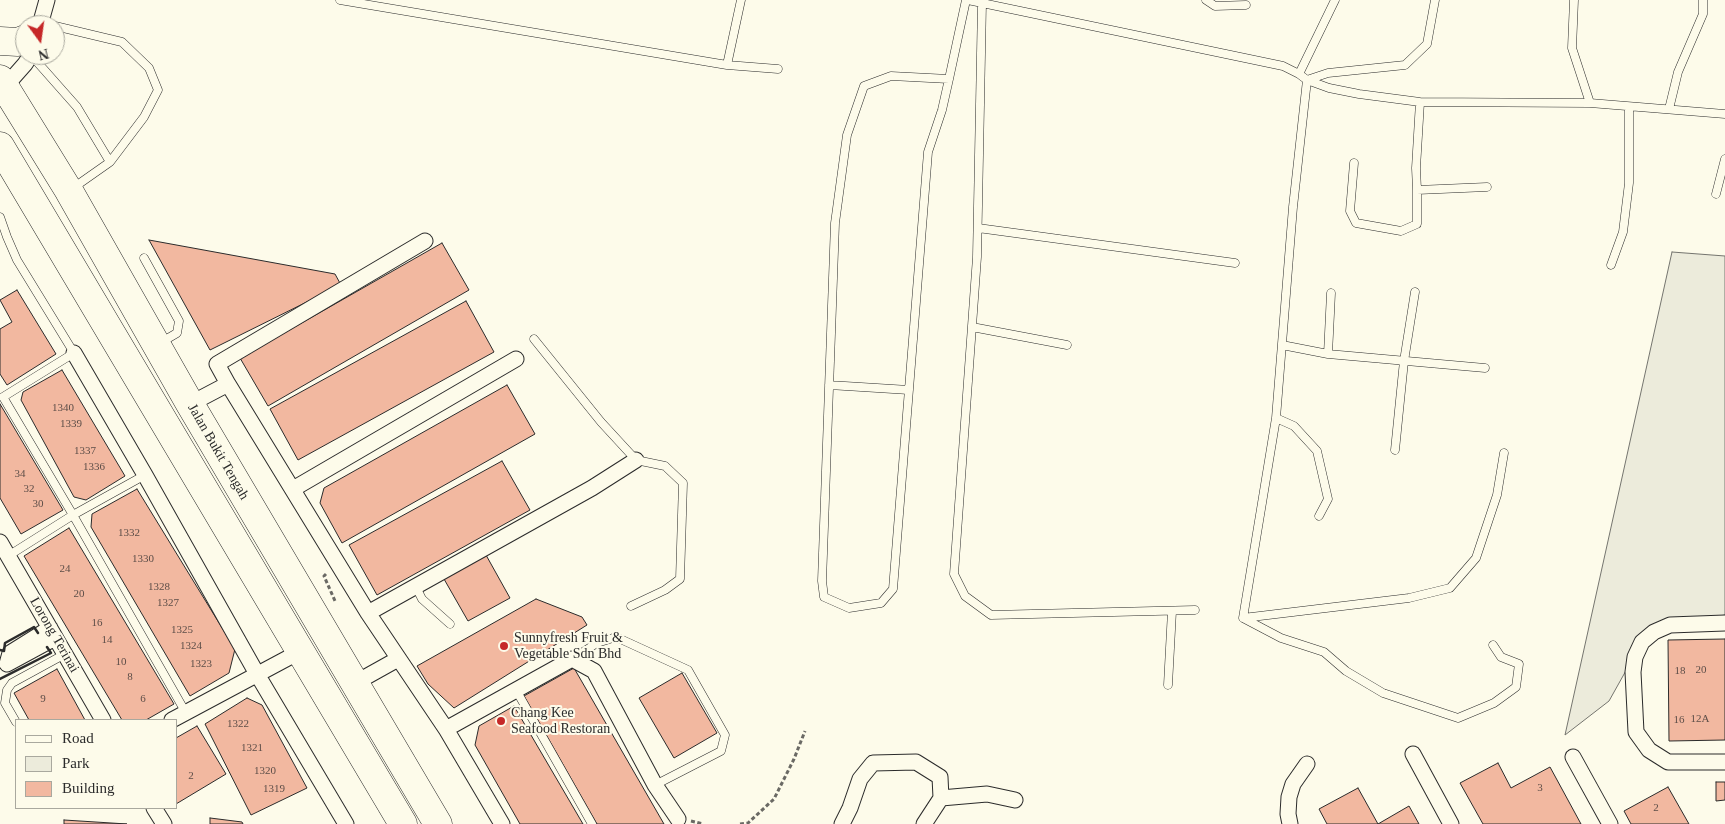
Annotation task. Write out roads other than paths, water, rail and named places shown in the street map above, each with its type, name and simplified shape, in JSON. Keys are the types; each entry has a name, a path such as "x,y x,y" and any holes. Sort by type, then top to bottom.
{"highway":[{"path":"0,42 15,42"},
{"name":"Jalan Bukit Tengah","path":"2,86 69,190 190,404 438,824"},
{"path":"2,155 302,651 403,824"}],"street":[{"path":"45,15 47,0"},
{"path":"2,86 25,65"},
{"path":"425,241 217,364 368,614 446,729 502,824"},
{"path":"74,354 257,674 346,824"},
{"path":"293,489 516,359"},
{"path":"190,404 228,384"},
{"path":"368,614 592,488 636,460"},
{"name":"Lorong Terinai","path":"4,549 102,719"},
{"path":"1725,623 1670,625 1654,632 1642,642 1634,657 1633,672 1636,732 1649,750 1668,762 1725,762"},
{"path":"4,664 53,633"},
{"path":"179,717 302,651"},
{"path":"446,729 572,658 594,670 655,785 678,819"},
{"path":"355,684 398,660"},
{"path":"1413,754 1451,824"},
{"path":"1573,757 1610,824"},
{"path":"842,824 860,779 873,763 916,762 940,777 941,798 924,824"},
{"path":"1290,824 1288,814 1289,797 1293,784 1307,764"},
{"path":"941,798 987,794 1015,800"},
{"path":"155,809 164,824"}],"lane":[{"path":"340,0 727,65 778,69"},
{"path":"727,65 741,0"},
{"path":"1206,0 1216,6 1246,6"},
{"path":"1299,74 1335,0"},
{"path":"1307,80 1328,73 1405,65 1427,44 1435,0"},
{"path":"1574,0 1572,48 1590,103"},
{"path":"1668,110 1678,72 1703,14 1703,0"},
{"path":"974,1 1283,66 1307,80 1329,88 1349,92 1420,102 1590,103 1725,114"},
{"path":"949,79 891,76 864,86 848,135 835,223 822,582 824,597 849,608 882,604 893,590 928,152 974,1"},
{"path":"974,1 978,228 954,574 965,596 991,615 1195,610"},
{"path":"65,31 122,42 149,68 158,90 144,117 110,162 69,190"},
{"path":"40,65 77,107 110,162"},
{"path":"1243,618 1276,418 1293,207 1307,80"},
{"path":"1354,163 1350,211 1356,223 1401,232 1417,224 1416,152 1420,102"},
{"path":"1611,265 1623,232 1629,183 1629,107"},
{"path":"1716,194 1725,159"},
{"path":"1417,190 1487,188"},
{"path":"0,217 3,239 74,354 3,397 73,515 179,717"},
{"path":"978,228 1234,263"},
{"path":"144,258 180,322 177,333 156,345"},
{"path":"1395,450 1404,361 1415,292"},
{"path":"1328,354 1331,293"},
{"path":"972,327 1067,345"},
{"path":"534,339 601,422 636,460 665,466 682,483 680,579 665,590 631,606"},
{"path":"1282,345 1328,354 1485,368"},
{"path":"829,385 909,390"},
{"path":"1276,418 1294,426 1317,451 1328,499 1318,516"},
{"path":"1243,618 1409,598 1450,588 1476,558 1497,495 1504,453"},
{"path":"4,549 73,515 144,474"},
{"path":"416,586 422,599 450,624"},
{"path":"1168,685 1172,611"},
{"path":"1243,618 1281,638 1324,652 1346,670 1382,693 1458,718 1494,703 1516,687 1519,664 1501,657 1493,645"},
{"path":"572,658 597,643 616,637 688,670 725,735 721,751 655,785"},
{"path":"15,720 5,702 7,690 12,683 65,654"},
{"path":"516,690 592,824"}],"place":[{"name":"Sunnyfresh Fruit & Vegetable Sdn Bhd","path":"504,646"},
{"name":"Chang Kee Seafood Restoran","path":"501,721"}]}
